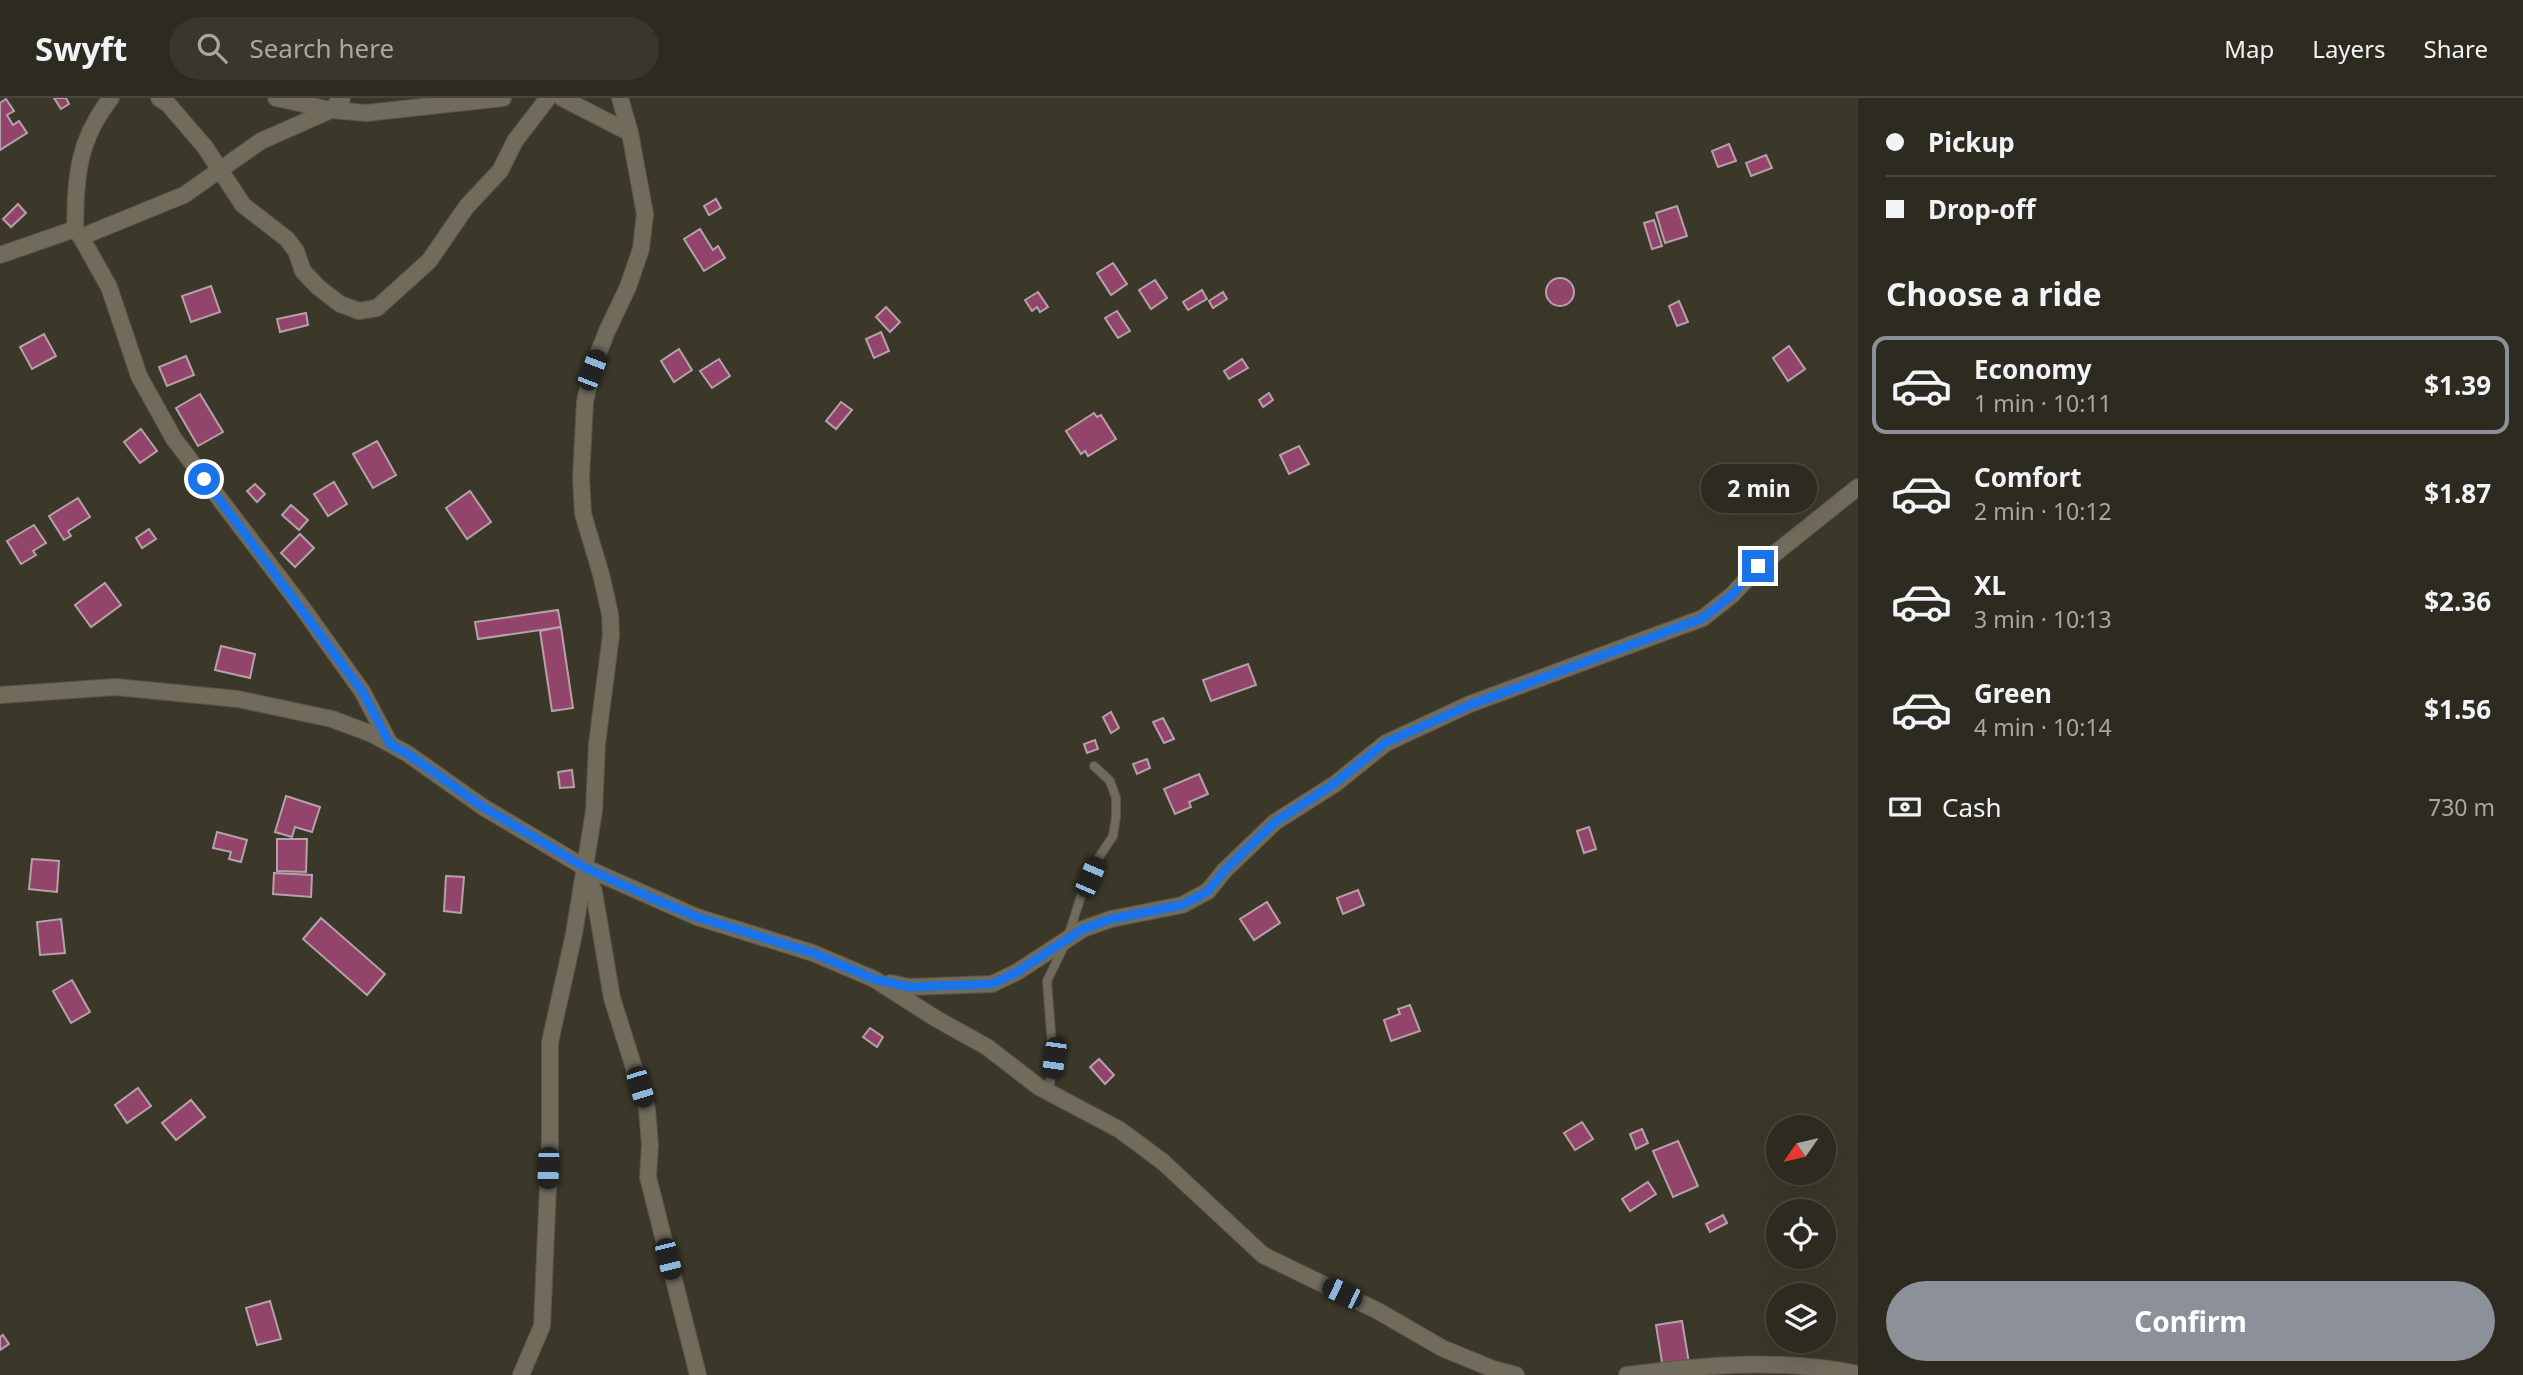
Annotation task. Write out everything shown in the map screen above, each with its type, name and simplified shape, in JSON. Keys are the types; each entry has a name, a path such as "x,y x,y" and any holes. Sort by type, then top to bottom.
{"street":[{"path":"111,98 89,136 80,159 76,178 78,233 109,287 139,376 157,413 174,439 362,691 390,744"},
{"path":"159,98 168,104 205,147 243,205 287,239 296,251 303,271 318,287 340,304 359,311 377,308 429,261 467,206 500,172 515,141 548,98"},
{"path":"276,98 336,104 366,113 503,98"},
{"path":"562,98 630,133"},
{"path":"521,1375 542,1326 550,1141 550,1042 574,934 594,811 597,744 611,635 610,614 601,574 583,514 581,478 585,401 592,370 628,287 640,249 645,214 630,133 620,98"},
{"path":"0,256 78,233 184,195 261,141 336,104"},
{"path":"874,979 909,987 992,984 1083,929 1111,919 1182,905 1208,891 1224,871 1275,822 1335,783 1385,743 1482,700 1703,618 1732,595 1758,566 1858,487"},
{"path":"0,695 116,687 238,699 332,719 372,734 408,754 483,807 584,867 697,917 813,953 874,979 987,1047 1049,1092 1120,1130 1163,1162 1263,1255 1378,1311 1441,1348 1493,1369 1516,1375"},
{"path":"584,867 594,892 612,998 647,1109 649,1183 698,1375"},
{"path":"1627,1375 1707,1365 1803,1365 1858,1374"}],"lane":[{"path":"1049,1092 1054,1058 1047,981 1067,940 1082,894 1097,860 1113,836 1116,798 1110,781 1094,766"}],"building":[{"path":"54,98 66,98 69,104 61,109"},
{"path":"6,99 14,111 7,115 13,125 19,121 27,133 0,150 0,103"},
{"path":"1729,144 1736,161 1718,167 1712,151"},
{"path":"1766,155 1772,168 1751,176 1746,163"},
{"path":"716,199 721,208 709,215 704,206"},
{"path":"18,204 26,213 11,227 3,219"},
{"path":"1677,206 1687,236 1665,243 1656,213"},
{"path":"1654,220 1662,246 1652,249 1644,223"},
{"path":"700,229 713,250 718,246 725,258 704,271 684,239"},
{"path":"1113,263 1127,284 1111,295 1097,273"},
{"path":"1560,278 1570,282 1574,292 1570,302 1560,306 1550,302 1546,292 1550,282"},
{"path":"1155,280 1167,298 1151,309 1139,290"},
{"path":"211,286 220,312 191,322 182,296"},
{"path":"1202,290 1207,299 1188,310 1183,302"},
{"path":"1038,292 1048,307 1040,312 1037,307 1032,311 1025,300"},
{"path":"1223,292 1227,299 1213,308 1209,301"},
{"path":"1679,301 1688,322 1677,326 1669,306"},
{"path":"886,307 900,322 890,332 876,317"},
{"path":"1117,311 1130,331 1118,338 1105,318"},
{"path":"306,313 308,325 280,332 277,319"},
{"path":"881,332 889,351 874,358 866,339"},
{"path":"44,334 56,356 32,369 20,347"},
{"path":"1789,346 1805,369 1788,381 1773,358"},
{"path":"679,349 692,370 674,382 661,361"},
{"path":"186,356 194,375 167,386 159,367"},
{"path":"719,359 730,376 712,388 700,371"},
{"path":"1242,359 1248,368 1229,379 1224,371"},
{"path":"1269,393 1273,400 1263,407 1259,400"},
{"path":"200,394 223,432 198,446 176,408"},
{"path":"841,402 852,410 836,429 826,421"},
{"path":"1094,413 1097,417 1101,415 1116,439 1088,456 1085,451 1081,454 1066,431"},
{"path":"141,429 157,451 140,463 124,442"},
{"path":"377,441 396,475 373,488 353,454"},
{"path":"1299,446 1309,464 1289,474 1280,455"},
{"path":"334,482 347,504 328,516 314,494"},
{"path":"255,484 265,494 257,502 247,491"},
{"path":"470,491 491,522 467,539 446,508"},
{"path":"78,498 90,517 68,531 71,536 64,540 49,516"},
{"path":"291,505 308,520 299,530 282,515"},
{"path":"34,525 46,543 33,551 36,555 21,564 7,541"},
{"path":"149,529 156,539 142,548 136,538"},
{"path":"300,534 314,548 295,567 281,553"},
{"path":"105,583 121,605 91,627 75,605"},
{"path":"558,610 561,627 478,639 475,622"},
{"path":"561,627 573,708 552,711 540,631"},
{"path":"221,646 255,654 250,678 215,670"},
{"path":"1248,664 1256,685 1211,701 1203,680"},
{"path":"1111,712 1119,728 1111,733 1103,717"},
{"path":"1163,718 1174,739 1164,743 1153,722"},
{"path":"1095,740 1098,749 1087,753 1084,744"},
{"path":"1147,759 1150,768 1137,774 1133,764"},
{"path":"572,770 574,787 560,788 558,772"},
{"path":"1199,774 1208,794 1189,802 1191,807 1175,814 1164,789"},
{"path":"286,796 320,807 312,832 295,827 292,837 275,832"},
{"path":"1589,827 1596,849 1584,853 1577,831"},
{"path":"217,832 247,840 241,862 229,859 231,852 213,848"},
{"path":"277,839 307,839 306,872 277,871"},
{"path":"32,859 59,861 57,892 29,889"},
{"path":"274,873 312,875 311,897 273,894"},
{"path":"446,876 464,877 461,913 444,911"},
{"path":"1358,890 1364,905 1343,914 1337,898"},
{"path":"1267,902 1280,923 1254,940 1240,919"},
{"path":"321,918 385,974 367,995 303,939"},
{"path":"61,919 65,953 40,955 37,922"},
{"path":"72,980 90,1012 71,1023 53,991"},
{"path":"1410,1005 1420,1031 1391,1041 1384,1020 1400,1014 1398,1009"},
{"path":"870,1028 883,1037 877,1047 863,1037"},
{"path":"1099,1059 1114,1075 1105,1084 1090,1067"},
{"path":"138,1088 151,1106 127,1123 115,1105"},
{"path":"191,1100 205,1117 176,1140 162,1123"},
{"path":"1582,1122 1593,1139 1575,1150 1564,1133"},
{"path":"1642,1129 1648,1143 1636,1149 1630,1134"},
{"path":"1678,1141 1698,1186 1673,1197 1653,1151"},
{"path":"1648,1182 1656,1194 1630,1211 1622,1199"},
{"path":"1723,1215 1727,1223 1710,1232 1706,1224"},
{"path":"270,1301 281,1339 257,1345 246,1308"},
{"path":"1682,1321 1689,1363 1663,1368 1656,1325"},
{"path":"3,1335 9,1344 0,1350 0,1337"}],"route":[{"path":"204,479 362,691 390,744 483,807 584,867 697,917 813,953 874,979 909,987 992,984 1017,972 1083,929 1111,919 1182,905 1208,891 1224,871 1275,822 1335,783 1385,743 1470,705 1703,618 1732,595 1758,566"}]}
